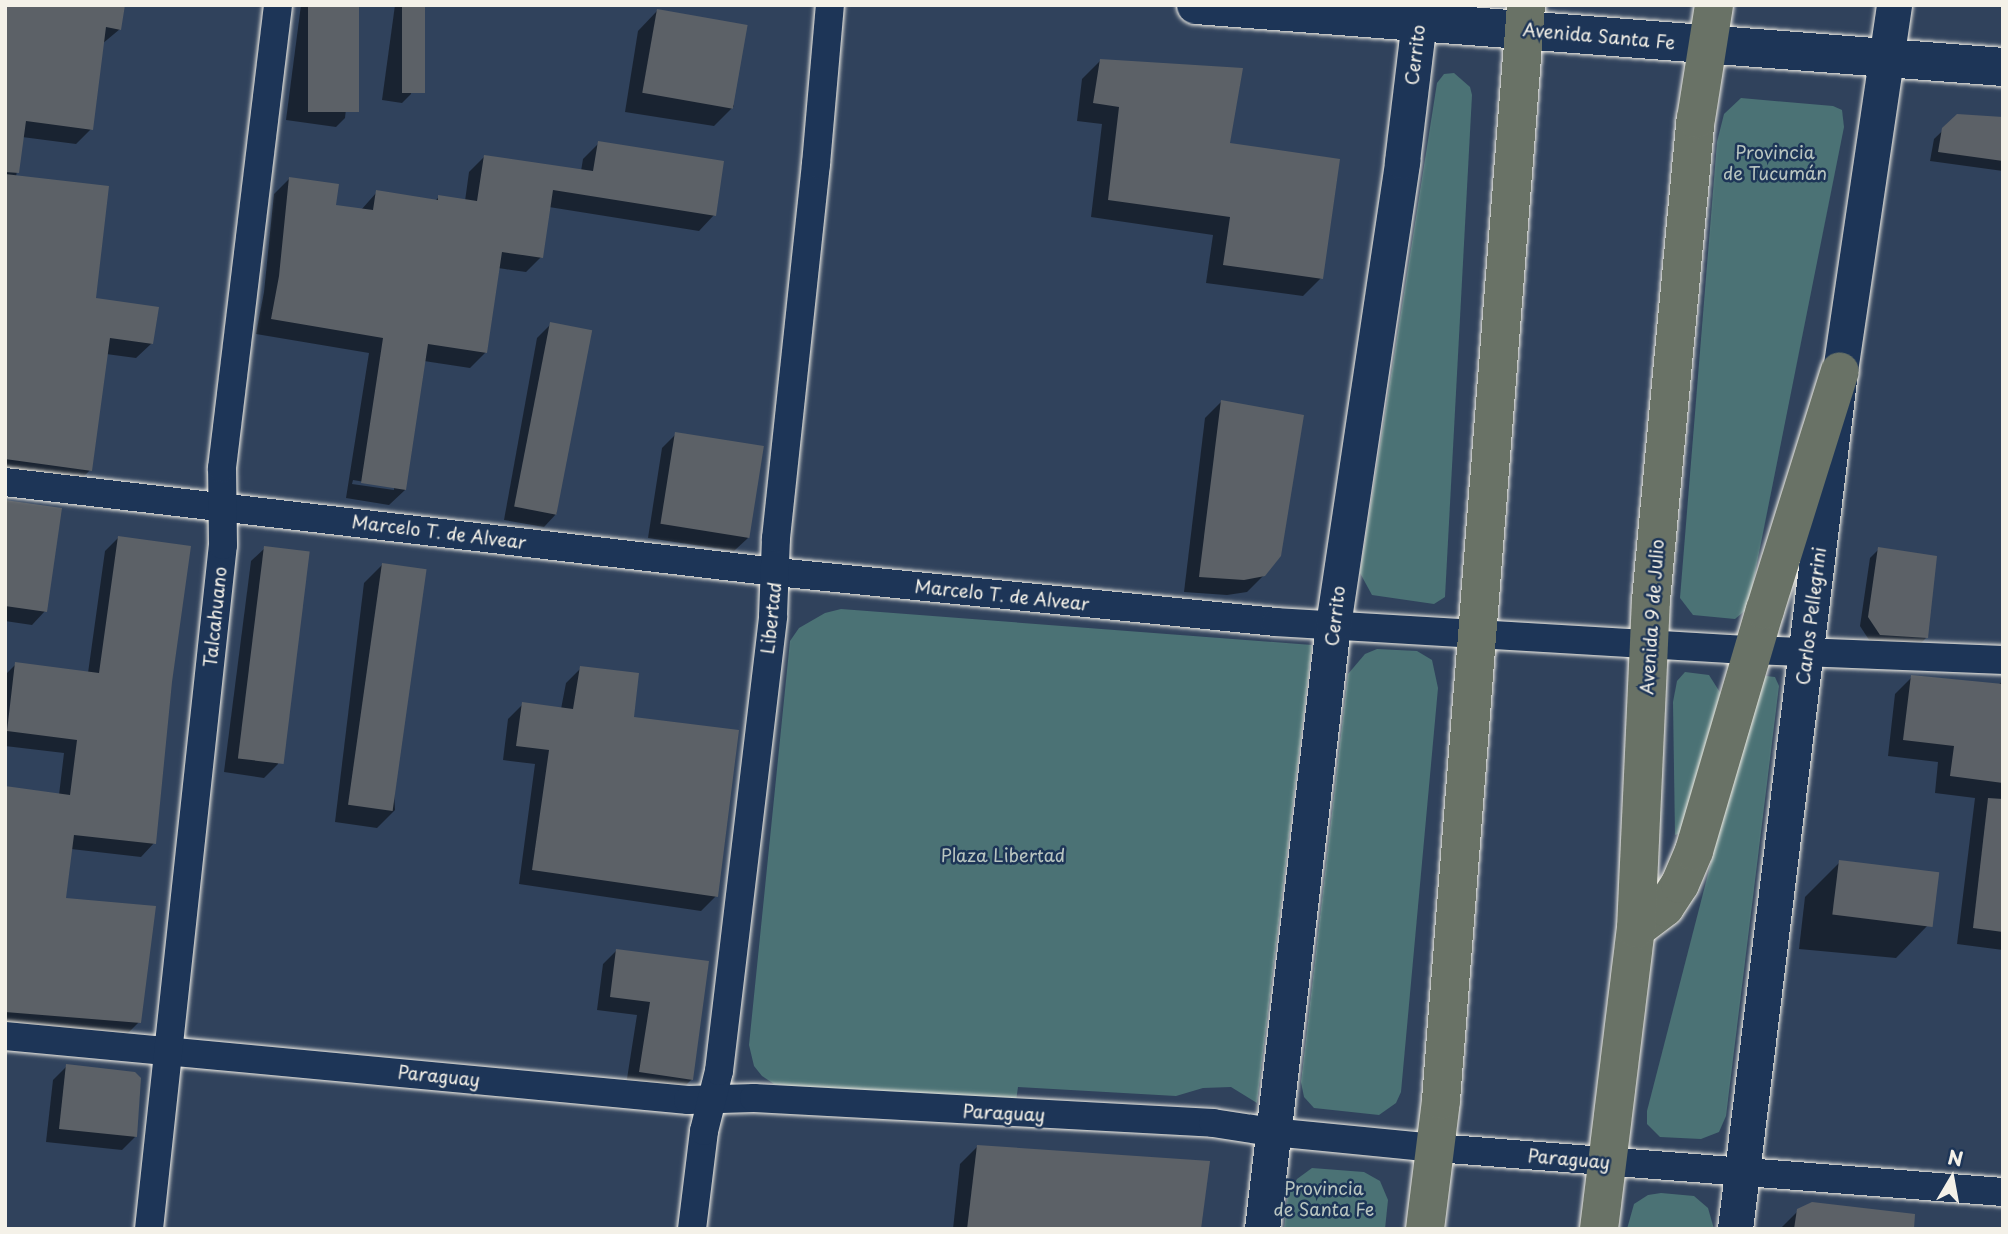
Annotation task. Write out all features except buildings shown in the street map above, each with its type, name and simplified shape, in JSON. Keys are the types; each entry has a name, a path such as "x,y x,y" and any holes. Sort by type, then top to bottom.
{"highway":[{"name":"Avenida 9 de Julio","path":"1600,1229 1636,929 1648,643 1695,131 1714,5"},
{"path":"1425,1229 1436,1148 1526,18"},
{"path":"1636,929 1665,907 1688,869 1840,371"}],"main road":[{"name":"Avenida Santa Fe","path":"1196,5 1526,18 1706,44 2003,67"}],"street":[{"name":"Talcahuano","path":"149,1229 223,545 222,468 278,5"},
{"name":"Libertad","path":"692,1229 704,1131 719,1071 776,572 776,538 830,5"},
{"name":"Carlos Pellegrini","path":"1735,1229 1840,371 1894,5"},
{"name":"Cerrito","path":"1262,1229 1333,625 1402,161 1420,13"},
{"name":"Marcelo T. de Alvear","path":"5,482 776,572 1333,625 1753,650 2003,660"},
{"name":"Paraguay","path":"5,1036 170,1049 688,1101 754,1098 1213,1123 1272,1132 1436,1148 2003,1192"}],"green space":[{"path":"1454,73 1470,87 1472,95 1445,597 1434,604 1372,595 1360,573 1437,83 1444,74"},
{"name":"Provincia de Tucumán","path":"1741,98 1833,106 1842,110 1844,127 1748,608 1735,619 1693,615 1680,598 1717,142 1724,114"},
{"name":"Plaza Libertad","path":"841,609 1312,645 1257,1103 1231,1087 1203,1088 1176,1096 1018,1087 1016,1101 795,1087 774,1084 762,1076 754,1066 749,1045 790,641 799,628 825,613"},
{"path":"1377,649 1417,651 1432,660 1438,688 1401,1092 1396,1103 1379,1115 1314,1108 1304,1097 1301,1082 1348,674 1365,654"},
{"path":"1685,672 1709,675 1721,694 1684,832 1675,835 1673,702 1677,681"},
{"path":"1766,676 1775,677 1779,686 1726,1116 1719,1132 1701,1139 1660,1137 1647,1124 1647,1111 1758,680"},
{"name":"Provincia de Santa Fe","path":"1312,1168 1364,1172 1380,1181 1388,1200 1385,1229 1284,1229 1287,1198 1297,1179"},
{"path":"1661,1193 1694,1196 1708,1208 1714,1229 1627,1229 1634,1204 1648,1195"}]}
